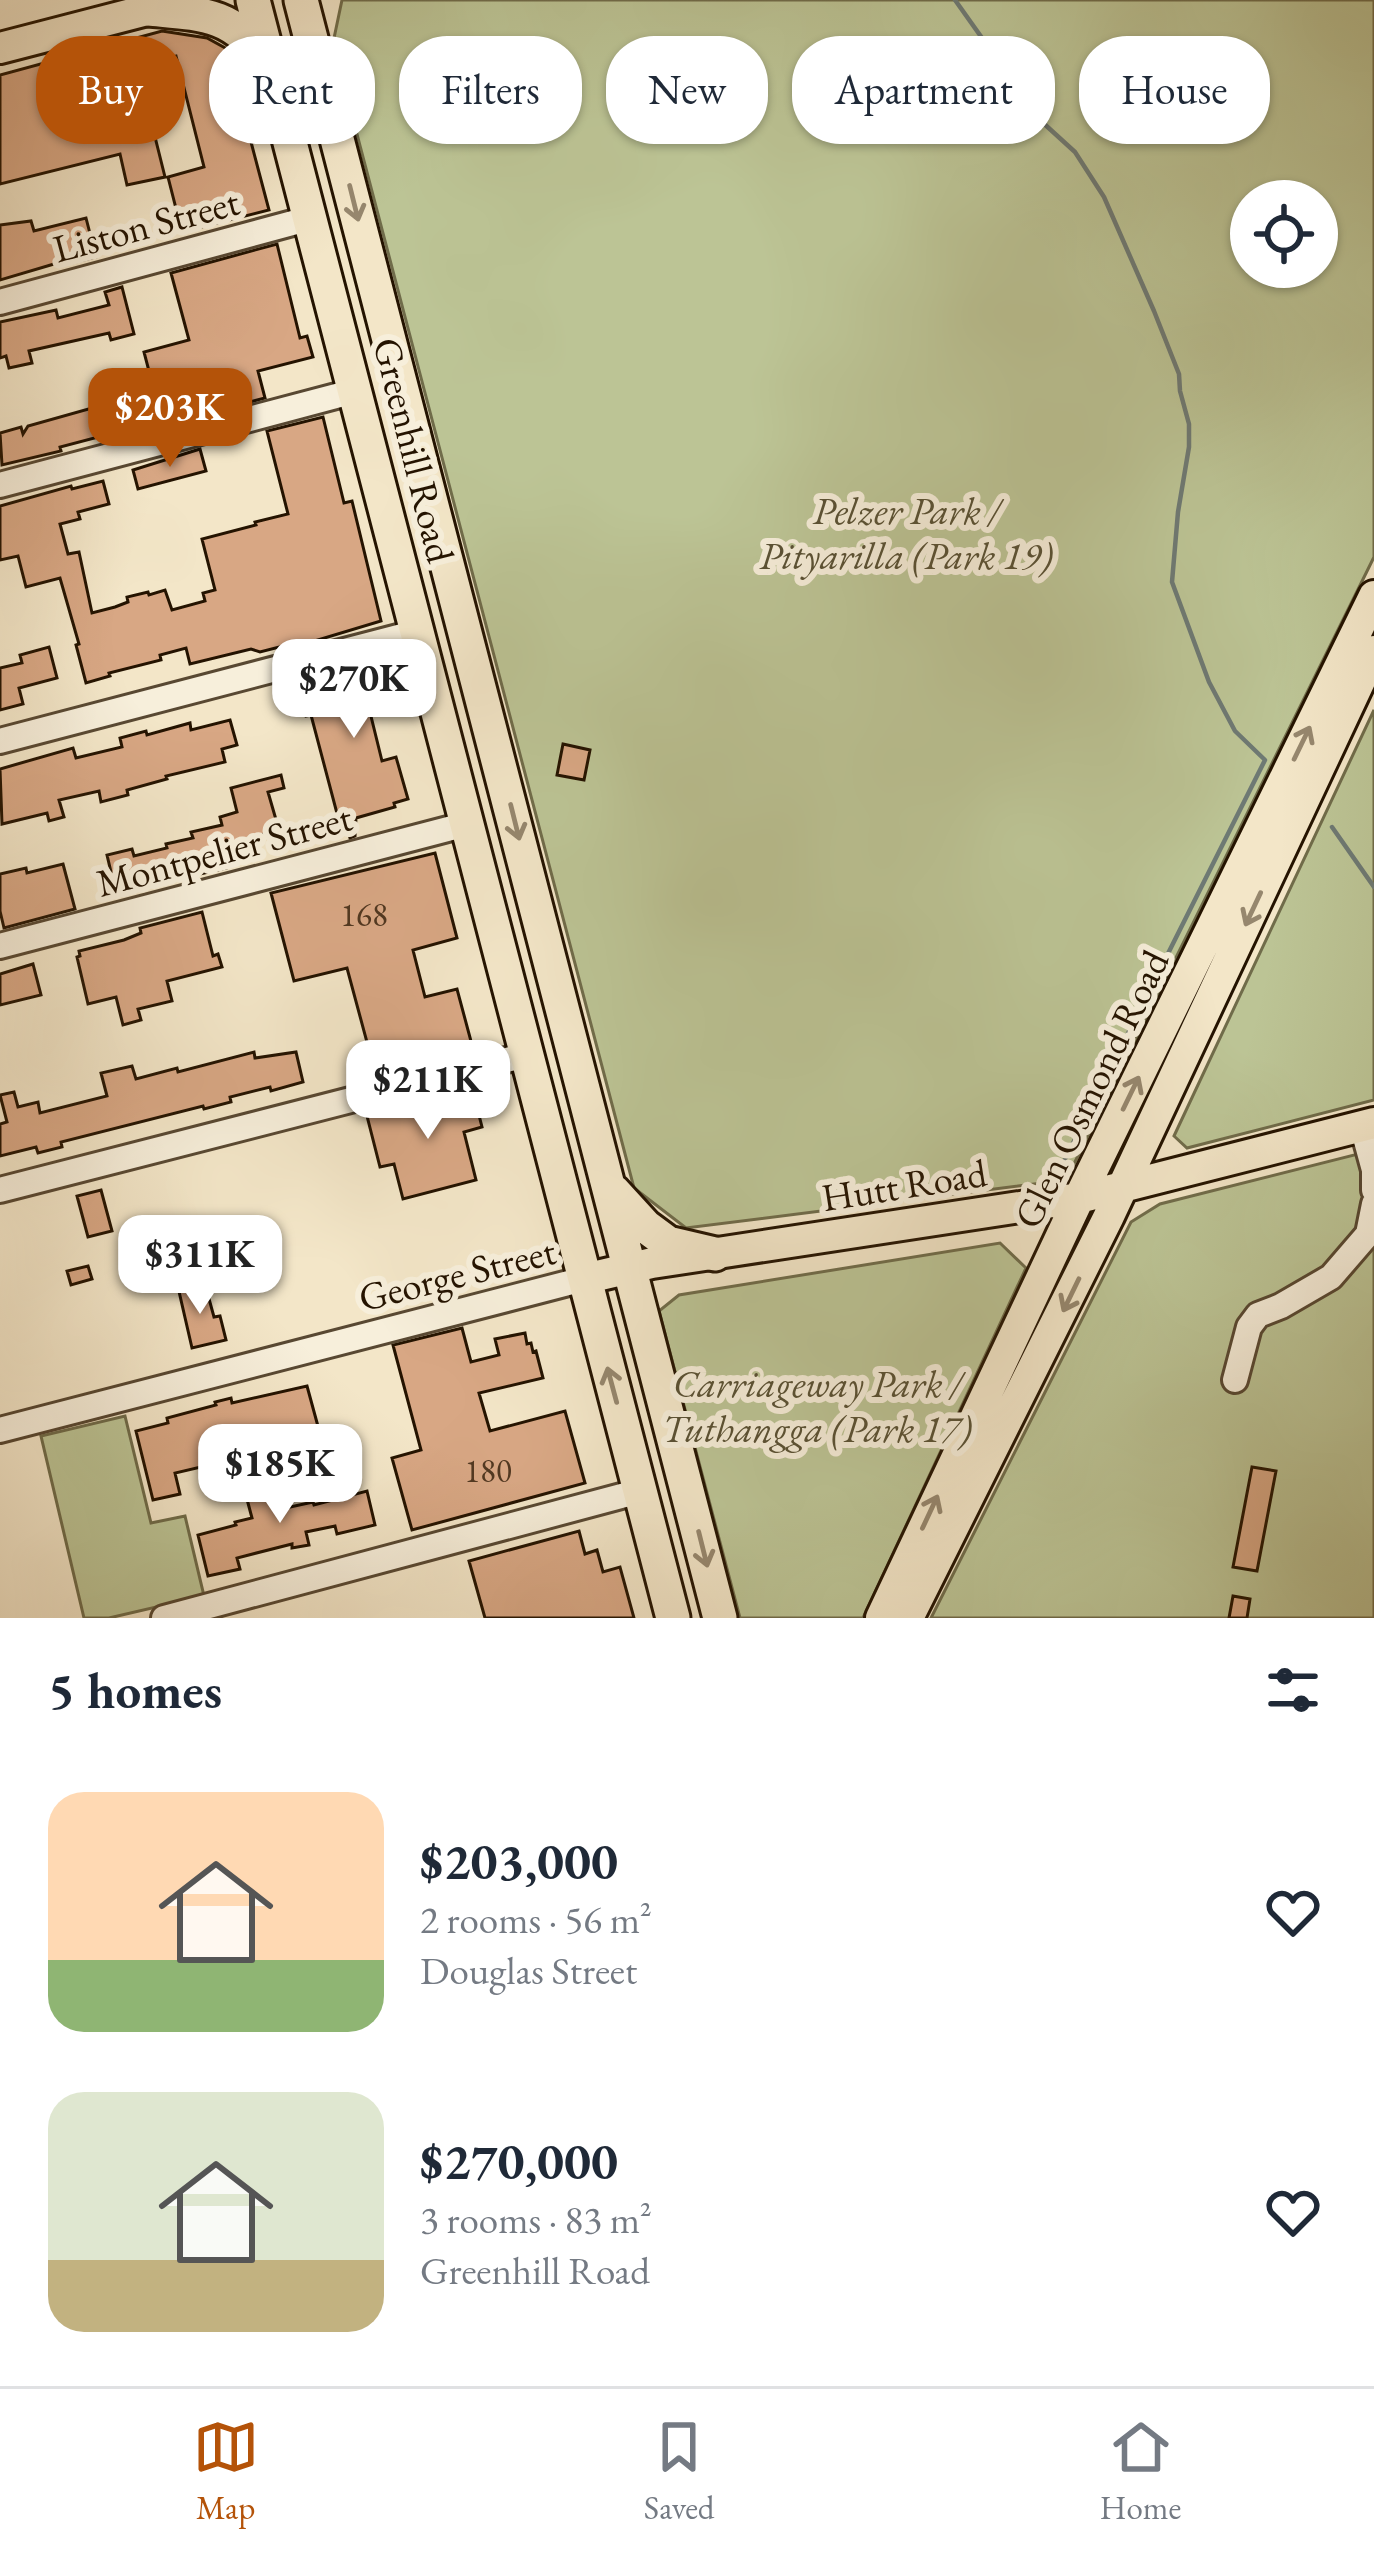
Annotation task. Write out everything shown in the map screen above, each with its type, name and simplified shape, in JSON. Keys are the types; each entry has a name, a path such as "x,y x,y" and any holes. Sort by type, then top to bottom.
{"highway":[{"name":"Greenhill Road","path":"254,0 263,36"},
{"name":"Greenhill Road","path":"301,0 310,36"},
{"path":"156,5 202,15 234,26 246,36"},
{"name":"Greenhill Road","path":"338,144 720,1618"},
{"name":"Greenhill Road","path":"292,146 673,1618"},
{"path":"373,458 386,464 402,462 410,424"},
{"path":"392,531 410,499 431,500"},
{"path":"453,772 479,775 499,758"},
{"path":"550,1149 573,1147 594,1130"},
{"path":"608,1186 668,1243 716,1254"},
{"path":"640,1491 686,1479"}],"main road":[{"path":"0,48 185,0"},
{"name":"Glen Osmond Road","path":"908,1618 1121,1190 1343,689 1374,596"},
{"name":"Glen Osmond Road","path":"881,1618 1079,1198 1343,689 1374,651"},
{"name":"Hutt Road","path":"584,1279 630,1267 1121,1190 1368,1125"}],"street":[{"name":"Liston Street","path":"0,302 311,218"},
{"path":"0,485 356,392"},
{"path":"0,741 417,632"},
{"name":"Montpelier Street","path":"0,946 467,824"},
{"path":"0,1190 526,1055"},
{"path":"1368,1125 1374,1190"},
{"path":"1234,1380 1249,1327 1258,1315 1331,1277 1368,1234 1374,1204"},
{"name":"George Street","path":"0,1430 584,1279"},
{"path":"164,1618 640,1491"}],"green space":[{"name":"Pelzer Park / Pityarilla (Park 19)","path":"342,0 1374,0 1374,557 1066,1180 686,1228 634,1188 360,144 375,144 375,36 334,36"},
{"path":"1374,710 1374,1100 1187,1148 1174,1136"},
{"name":"Carriageway Park / Tuthangga (Park 17)","path":"1374,1150 1374,1618 931,1618 1131,1222 1160,1204"},
{"name":"Carriageway Park / Tuthangga (Park 17)","path":"1000,1243 1026,1268 863,1618 740,1618 659,1311 679,1295"},
{"path":"125,1416 151,1523 185,1516 204,1596 109,1618 84,1618 41,1436"}],"building":[{"path":"162,31 209,39 209,144 252,144 269,210 182,232 168,177 204,167 185,92 185,36 144,36"},
{"path":"36,65 36,144 157,144 165,177 127,185 120,154 0,184 0,75"},
{"path":"86,218 96,257 72,263 71,259 0,280 0,225 31,221 34,231"},
{"path":"277,244 300,338 307,336 313,357 258,371 265,398 163,425 144,352 189,340 171,273"},
{"path":"122,287 134,334 111,340 109,333 29,351 32,363 9,368 6,356 0,358 0,322 56,310 58,318 109,305 105,292"},
{"path":"113,385 125,430 2,465 0,433 21,427 23,434 28,426 103,405 99,388"},
{"path":"323,417 344,503 352,501 381,621 308,643 260,652 251,649 190,664 186,648 86,683 60,578 26,587 18,556 0,560 0,506 103,481 109,504 78,512 80,519 60,524 68,554 79,552 92,613 128,602 127,597 165,590 172,610 205,601 203,593 215,590 202,539 288,514 267,431"},
{"path":"200,449 206,471 138,489 133,470"},
{"path":"49,647 57,678 19,688 23,704 0,710 0,668 22,663 20,655"},
{"path":"384,662 396,671 401,691 367,700 382,761 396,757 408,799 356,818 355,836 350,838 345,819 339,821 298,684"},
{"path":"230,720 237,745 222,749 225,762 166,776 101,802 99,791 59,800 64,817 49,821 47,813 2,824 0,769 73,748 76,758 122,747 120,738 146,731 147,735 190,723 191,730"},
{"path":"563,744 590,750 584,780 557,775"},
{"path":"281,775 284,788 268,792 279,830 221,846 226,868 116,893 107,855 132,849 134,856 167,848 166,844 193,838 191,832 222,825 220,817 237,812 231,788"},
{"path":"435,853 457,938 413,950 425,997 457,989 472,1045 375,1072 347,968 294,981 271,893"},
{"path":"63,864 75,909 4,928 0,874"},
{"path":"202,912 213,956 218,954 222,967 167,981 172,1001 138,1009 141,1020 123,1025 116,997 88,1004 79,951"},
{"path":"33,964 41,995 0,1005 0,974"},
{"path":"254,1052 255,1058 296,1052 303,1082 61,1142 62,1147 38,1153 36,1147 0,1156 0,1124 7,1122 0,1095 14,1092 18,1107 38,1102 40,1113 107,1096 101,1073 132,1066 136,1079"},
{"path":"472,1088 482,1127 464,1132 476,1180 403,1199 394,1164 380,1167 367,1116"},
{"path":"101,1190 112,1231 88,1237 77,1196"},
{"path":"88,1266 92,1279 71,1285 67,1271"},
{"path":"197,1282 201,1297 208,1295 214,1317 220,1316 226,1340 192,1348 178,1287"},
{"path":"462,1328 471,1362 499,1355 495,1339 525,1333 543,1378 479,1393 490,1431 565,1411 585,1483 412,1530 392,1458 421,1450 393,1345"},
{"path":"307,1386 322,1441 292,1449 287,1430 248,1438 251,1452 220,1459 221,1466 175,1473 180,1494 153,1500 136,1431 215,1402 231,1398 232,1403"},
{"path":"1252,1467 1276,1471 1257,1571 1233,1567"},
{"path":"273,1480 281,1509 367,1491 375,1525 337,1534 335,1526 306,1532 309,1545 292,1548 292,1544 237,1558 240,1569 208,1576 198,1535 252,1518 244,1488"},
{"path":"579,1531 585,1554 597,1550 603,1572 620,1567 634,1618 485,1618 469,1561"},
{"path":"1233,1596 1250,1599 1247,1618 1229,1618"}],"waterway":[{"path":"955,0 1041,121 1075,152 1104,197 1154,311 1179,374 1189,424 1172,582 1209,682 1235,731 1265,760 1057,1175"},
{"path":"1332,827 1374,887"}]}
